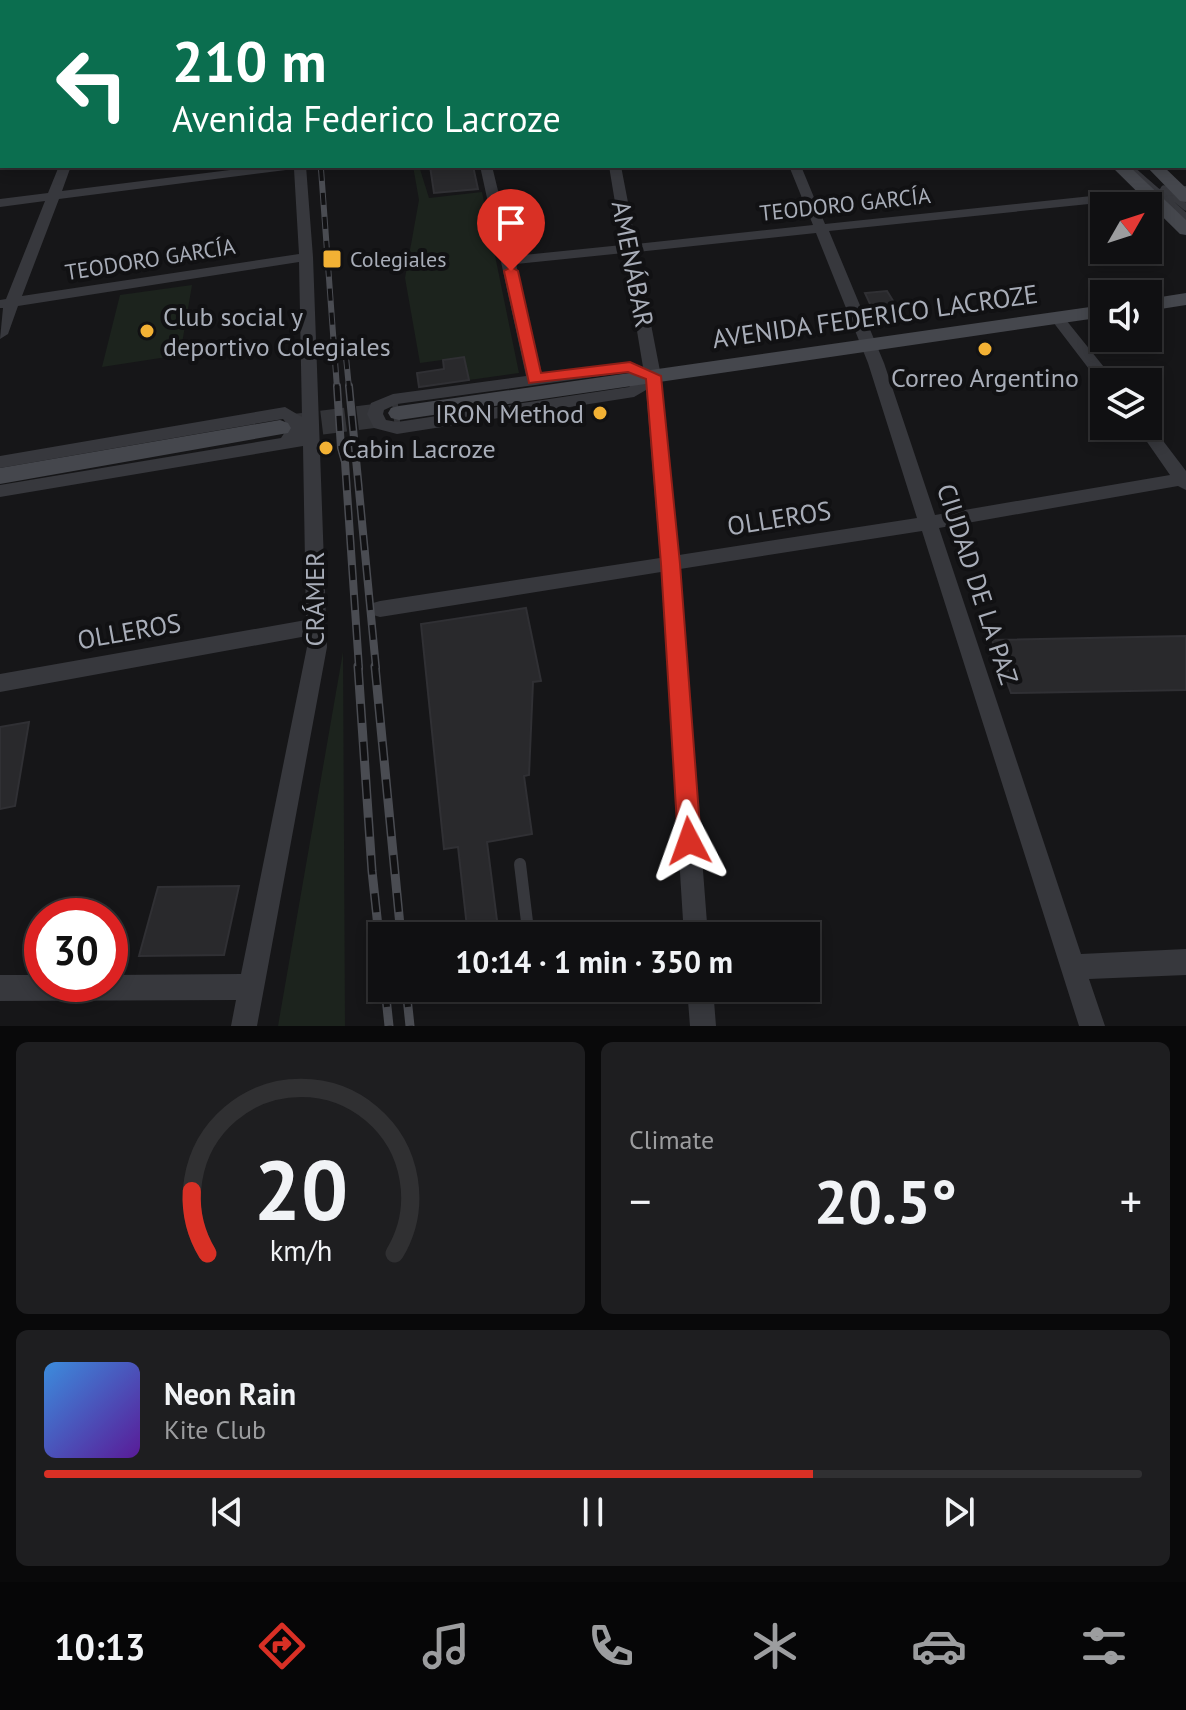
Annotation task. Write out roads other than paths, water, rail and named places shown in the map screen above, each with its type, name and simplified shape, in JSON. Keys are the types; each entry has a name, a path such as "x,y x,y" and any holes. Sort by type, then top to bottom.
{"main road":[{"path":"1123,168 1172,196"},
{"path":"1155,168 1172,196 1186,230"},
{"path":"1162,303 1186,299"},
{"name":"AVENIDA FEDERICO LACROZE","path":"399,413 1090,313"},
{"path":"0,476 284,434"}],"street":[{"path":"0,334 7,302 64,168"},
{"path":"0,203 277,168"},
{"name":"CRÁMER","path":"244,1026 317,647 306,257 300,168"},
{"path":"486,168 535,379"},
{"name":"AMENÁBAR","path":"615,168 653,376 670,564 695,922"},
{"name":"CIUDAD DE LA PAZ","path":"796,168 869,344 1092,1026"},
{"name":"TEODORO GARCÍA","path":"509,261 1172,196"},
{"name":"TEODORO GARCÍA","path":"7,302 306,257"},
{"path":"1057,318 1097,368"},
{"name":"AVENIDA FEDERICO LACROZE","path":"630,367 653,376 634,392 397,428 380,424 375,414 377,407 393,399 535,379 630,367"},
{"path":"0,462 285,413 295,419 297,426 284,434 0,491"},
{"path":"284,434 310,443"},
{"path":"1155,440 1185,480"},
{"name":"OLLEROS","path":"380,609 1185,480"},
{"name":"OLLEROS","path":"0,683 316,626"},
{"path":"1074,967 1186,962"},
{"path":"0,988 252,987"},
{"path":"701,1002 703,1026"}],"lane":[{"path":"1131,168 1172,196"},
{"path":"1139,168 1172,196 1186,217"},
{"path":"520,864 527,922"}],"tunnel":[{"path":"286,427 399,413"}],"railway":[{"path":"321,169 337,388"},
{"path":"346,357 349,388"},
{"path":"337,386 359,668"},
{"path":"349,386 376,668"},
{"path":"358,666 377,922"},
{"path":"375,666 400,922"},
{"path":"386,1002 389,1026"},
{"path":"407,1002 410,1026"}],"place":[{"name":"Colegiales","path":"332,259"},
{"name":"Club social y deportivo Colegiales","path":"147,331"},
{"name":"Correo Argentino","path":"985,349"},
{"name":"IRON Method","path":"600,413"},
{"name":"Cabin Lacroze","path":"326,448"}]}
